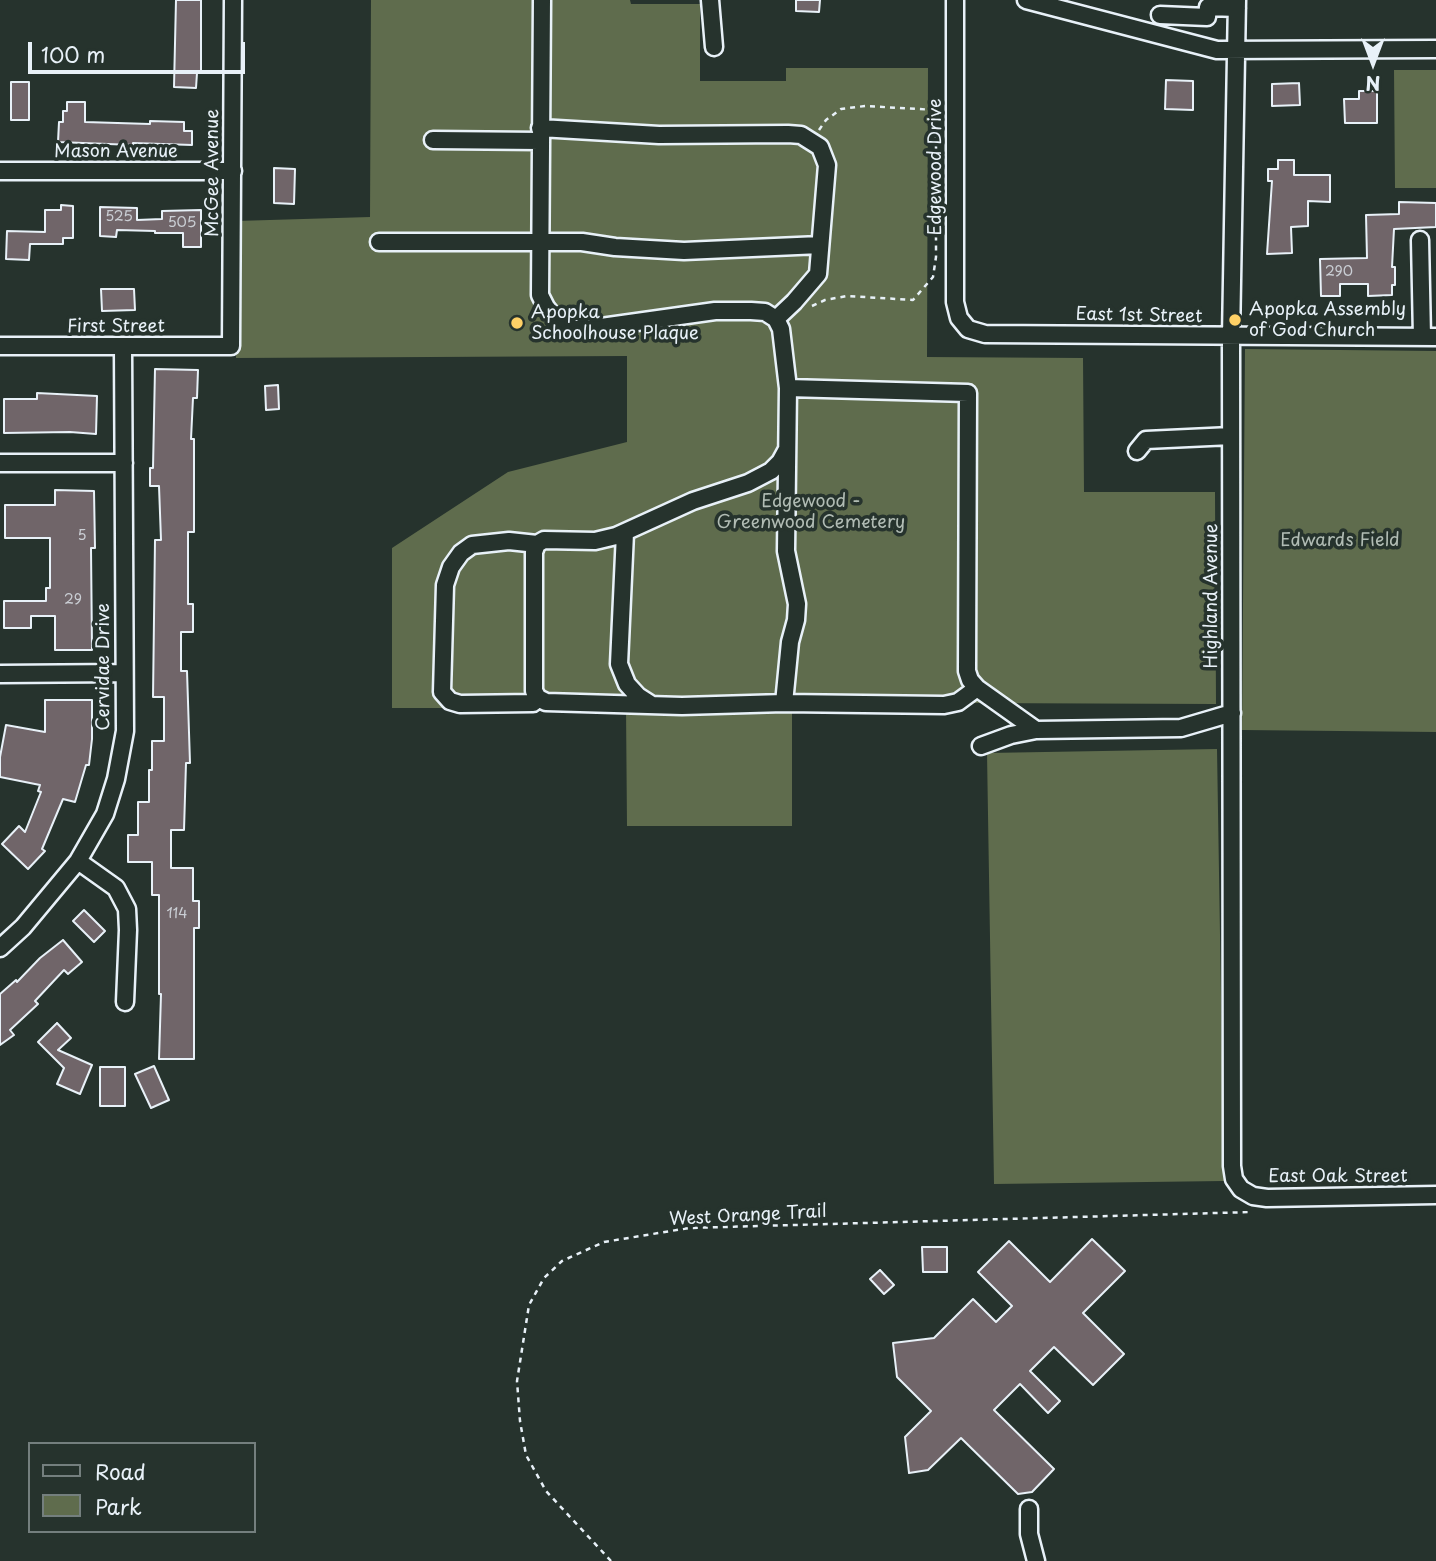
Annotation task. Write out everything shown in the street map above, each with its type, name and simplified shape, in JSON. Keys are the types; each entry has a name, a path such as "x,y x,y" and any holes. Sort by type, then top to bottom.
{"street":[{"name":"McGee Avenue","path":"231,346 233,0"},
{"path":"542,0 540,295 546,307 558,322 573,328 587,329 715,312 765,312 776,319 781,329 788,388 786,551 797,604 790,642 785,704"},
{"path":"710,0 714,47"},
{"name":"Edgewood Drive","path":"955,0 955,302 959,318 968,330"},
{"path":"1026,0 1199,46 1237,50 1436,49"},
{"path":"1160,15 1207,17 1208,7 1237,4"},
{"name":"Highland Avenue","path":"1237,4 1231,337 1232,1166 1234,1179 1241,1189"},
{"path":"433,140 540,134 801,135 820,147 827,165 818,274 776,319"},
{"name":"Mason Avenue","path":"0,171 233,171"},
{"path":"1420,240 1429,337"},
{"path":"379,242 582,242 684,251 820,244"},
{"name":"East 1st Street","path":"968,330 985,334 1429,337"},
{"name":"First Street","path":"0,346 231,346"},
{"name":"Cervidae Drive","path":"0,948 23,927 78,861 105,814 116,779 125,731 123,346"},
{"path":"788,388 968,393 967,671 976,688 1035,730"},
{"path":"1137,451 1146,440 1231,436"},
{"path":"538,698 533,704 460,704 450,701 442,692 445,585 451,567 461,553 472,545 509,541 537,544 544,540 595,541 625,533 694,501 771,471 787,449"},
{"path":"0,463 124,463"},
{"path":"625,533 619,664 627,684 638,696 652,705"},
{"path":"537,544 534,552 534,691 538,698 546,702 652,705 944,705 958,702 976,688"},
{"path":"0,674 123,673"},
{"path":"981,746 1035,730 1181,728 1232,713"},
{"path":"78,861 116,888 127,909 125,1002"},
{"name":"East Oak Street","path":"1241,1189 1254,1196 1267,1198 1436,1195"},
{"path":"1029,1509 1029,1534 1036,1561"}],"path":[{"path":"811,142 826,120 841,109 866,106 955,111"},
{"path":"808,307 825,300 847,296 914,300 933,277 936,257 936,110"},
{"name":"West Orange Trail","path":"611,1561 546,1491 526,1455 520,1421 517,1381 529,1305 544,1278 562,1261 604,1242 689,1228 1201,1212"}],"green space":[{"name":"Edgewood - Greenwood Cemetery","path":"371,0 630,0 631,4 700,4 700,81 786,81 786,68 928,68 927,357 1083,358 1084,492 1215,492 1216,704 967,703 967,707 792,708 792,826 627,826 626,708 392,708 392,548 508,472 627,442 627,356 236,358 236,221 370,217"},
{"path":"1394,70 1436,70 1436,188 1395,188"},
{"name":"Edwards Field","path":"1245,349 1436,351 1436,732 1242,730"},
{"path":"1217,749 1224,1181 994,1184 987,753"}],"building":[{"path":"176,0 201,0 201,73 197,73 196,88 174,87"},
{"path":"796,0 820,0 819,12 796,11"},
{"path":"1166,80 1193,81 1193,110 1165,109"},
{"path":"11,82 29,82 29,120 11,120"},
{"path":"1299,83 1300,105 1272,106 1272,84"},
{"path":"1359,91 1377,91 1377,123 1345,123 1344,99 1359,99"},
{"path":"67,102 85,102 85,122 184,122 184,131 192,131 192,145 58,142 59,122 63,122 63,111 67,111"},
{"path":"1278,160 1294,160 1294,175 1330,175 1330,202 1308,201 1308,226 1291,227 1292,253 1267,254 1272,181 1268,181 1268,169 1278,169"},
{"path":"274,168 295,169 294,204 274,203"},
{"path":"1399,202 1436,203 1436,227 1394,229 1392,267 1395,267 1395,285 1392,285 1392,295 1368,296 1368,284 1340,284 1340,296 1321,296 1320,259 1367,258 1366,215 1399,214"},
{"path":"61,205 73,206 73,238 63,238 63,244 30,244 29,260 6,259 7,231 45,232 45,210 61,210"},
{"path":"100,207 137,208 137,220 162,219 162,211 201,210 201,247 183,247 183,233 117,230 116,237 100,236"},
{"path":"101,289 134,289 135,310 102,311"},
{"path":"155,369 198,370 197,398 193,398 191,439 194,439 194,532 188,532 188,604 193,604 193,632 181,632 181,671 187,671 190,763 186,763 184,830 171,830 171,868 193,868 193,901 199,901 199,928 194,928 194,1059 159,1059 159,895 152,895 152,862 128,862 128,835 138,835 138,802 149,802 152,741 164,741 164,697 153,697 155,540 161,540 159,486 150,486 150,468 153,468"},
{"path":"278,385 279,409 266,410 265,386"},
{"path":"37,393 97,396 96,434 4,433 4,399 37,399"},
{"path":"55,490 94,491 95,548 91,548 92,650 55,650 55,616 31,616 31,628 4,628 4,601 46,601 46,588 50,588 50,538 5,538 5,505 55,505"},
{"path":"45,700 92,700 92,739 89,765 86,765 75,802 63,799 42,849 45,851 28,869 2,844 19,826 25,832 41,792 38,791 40,785 0,777 0,757 6,725 45,732"},
{"path":"84,910 105,931 94,942 73,921"},
{"path":"63,940 82,962 68,974 64,970 35,1001 38,1004 10,1030 14,1035 0,1045 0,994"},
{"path":"57,1023 71,1038 58,1050 92,1065 80,1094 57,1084 64,1068 38,1042"},
{"path":"154,1066 169,1100 151,1108 135,1074"},
{"path":"100,1067 125,1067 125,1106 100,1106"},
{"path":"1092,1239 1125,1271 1083,1313 1124,1354 1093,1385 1054,1347 1030,1371 1060,1401 1048,1413 1020,1384 994,1410 1054,1469 1032,1492 1018,1494 961,1438 928,1470 909,1473 905,1437 931,1411 897,1377 893,1343 934,1338 973,1299 996,1322 1012,1306 978,1272 1009,1241 1050,1282"},
{"path":"922,1247 947,1247 947,1272 923,1272"},
{"path":"880,1270 894,1285 884,1294 870,1279"}],"place":[{"name":"Apopka Assembly of God Church","path":"1235,320"},
{"name":"Apopka Schoolhouse Plaque","path":"517,323"}]}
